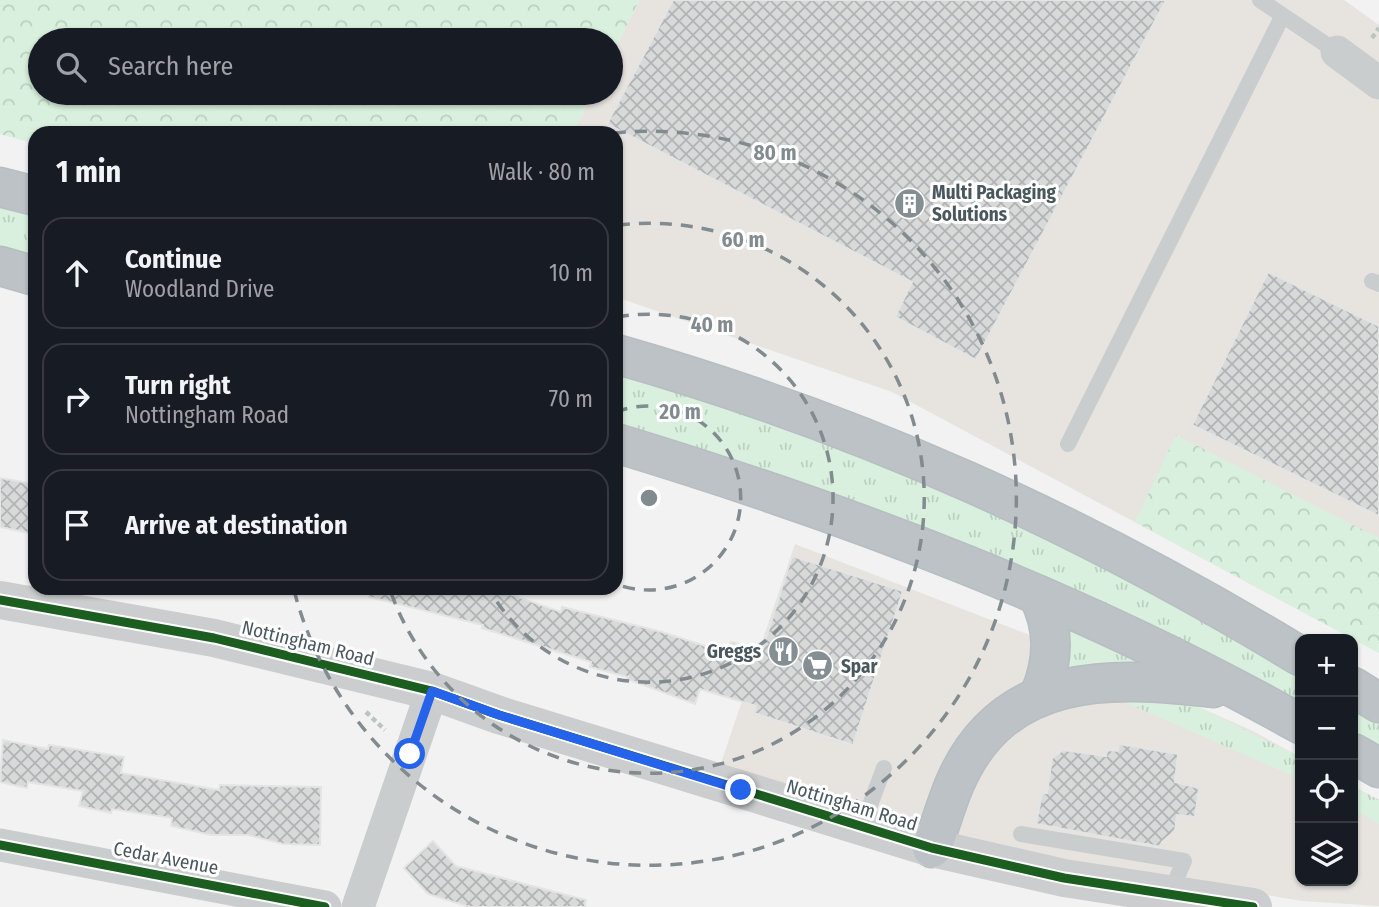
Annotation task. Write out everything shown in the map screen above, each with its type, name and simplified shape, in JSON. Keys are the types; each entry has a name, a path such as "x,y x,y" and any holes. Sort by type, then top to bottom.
{"highway":[{"path":"0,187 28,194"},
{"path":"0,266 28,274"},
{"path":"623,356 699,377 839,426 975,482 1112,548 1295,653"},
{"path":"623,445 736,480 930,548 1038,594 1243,691 1295,720"},
{"path":"1038,594 1051,630 1048,673 1040,694"},
{"path":"932,848 956,780 981,742 1007,716 1040,694 1116,680 1243,691"},
{"path":"1358,690 1379,703"},
{"path":"1358,756 1379,768"}],"street":[{"path":"1337,52 1379,83"},
{"name":"Nottingham Road","path":"0,600 214,638 432,691 499,715 932,848 1064,878 1253,907"},
{"path":"358,907 432,691"},
{"name":"Cedar Avenue","path":"0,845 325,907"}],"lane":[{"path":"1260,0 1337,52"},
{"path":"1068,444 1282,17"},
{"path":"862,827 884,768"},
{"path":"1021,834 1184,861 1170,894"}],"shaded area":[{"path":"639,0 1344,0 1379,25 1379,653 1358,642 1358,634 1344,634 892,392 623,299 623,126 576,126 587,105 623,105 623,33"},
{"path":"795,544 1081,655 1253,731 1295,754 1295,886 1358,886 1358,789 1379,800 1379,906 1301,901 1100,866 924,831 721,763"}],"green space":[{"path":"0,0 639,0 623,33 623,28 28,28 28,105 587,105 576,126 28,126 28,142 0,134"},
{"path":"0,208 28,215 28,256 0,249"},
{"path":"623,370 757,411 1029,523 1295,672 1295,699 1178,637 1050,578 919,525 789,478 623,427"},
{"path":"1176,435 1379,538 1379,653 1358,642 1358,634 1344,634 1135,522"},
{"path":"1065,626 1145,660 1141,670 1060,678"},
{"path":"1182,699 1295,755 1295,777 1120,700"},
{"path":"1358,709 1379,721 1379,747 1358,735"},
{"path":"1358,789 1379,800 1379,824 1358,812"}],"building":[{"name":"Multi Packaging Solutions","path":"673,0 1166,0 976,360 895,317 912,282 623,132 623,126 607,124 617,105 623,105 623,94"},
{"path":"1268,272 1379,326 1379,516 1192,425"},
{"path":"0,478 28,483 28,533 0,527"},
{"path":"792,556 903,591 853,745 754,713 756,706 700,689 695,704 627,679 628,677 590,667 591,662 482,628 483,625 369,595 512,595 561,612 562,607 662,632 727,653 731,642 762,651"},
{"path":"3,740 48,749 49,745 124,757 121,773 219,790 220,785 321,787 320,845 283,844 248,835 211,835 171,826 172,818 112,809 111,813 79,806 83,791 28,782 27,788 0,782"},
{"path":"1119,744 1178,754 1175,782 1199,788 1195,817 1177,815 1175,831 1162,842 1161,847 1036,824 1042,793 1047,793 1052,758 1063,750 1106,756 1107,750 1118,751"},
{"path":"433,841 456,866 586,900 585,907 469,907 428,894 404,868"}],"cycle path":[{"path":"0,600 214,638 432,691 499,715 932,848 1064,878 1253,907"},
{"path":"0,845 325,907"}],"place":[{"name":"Multi Packaging Solutions","path":"909,203"},
{"name":"Greggs","path":"784,651"},
{"name":"Spar","path":"818,666"}],"route":[{"path":"410,754 432,691 499,715 741,790"}]}
